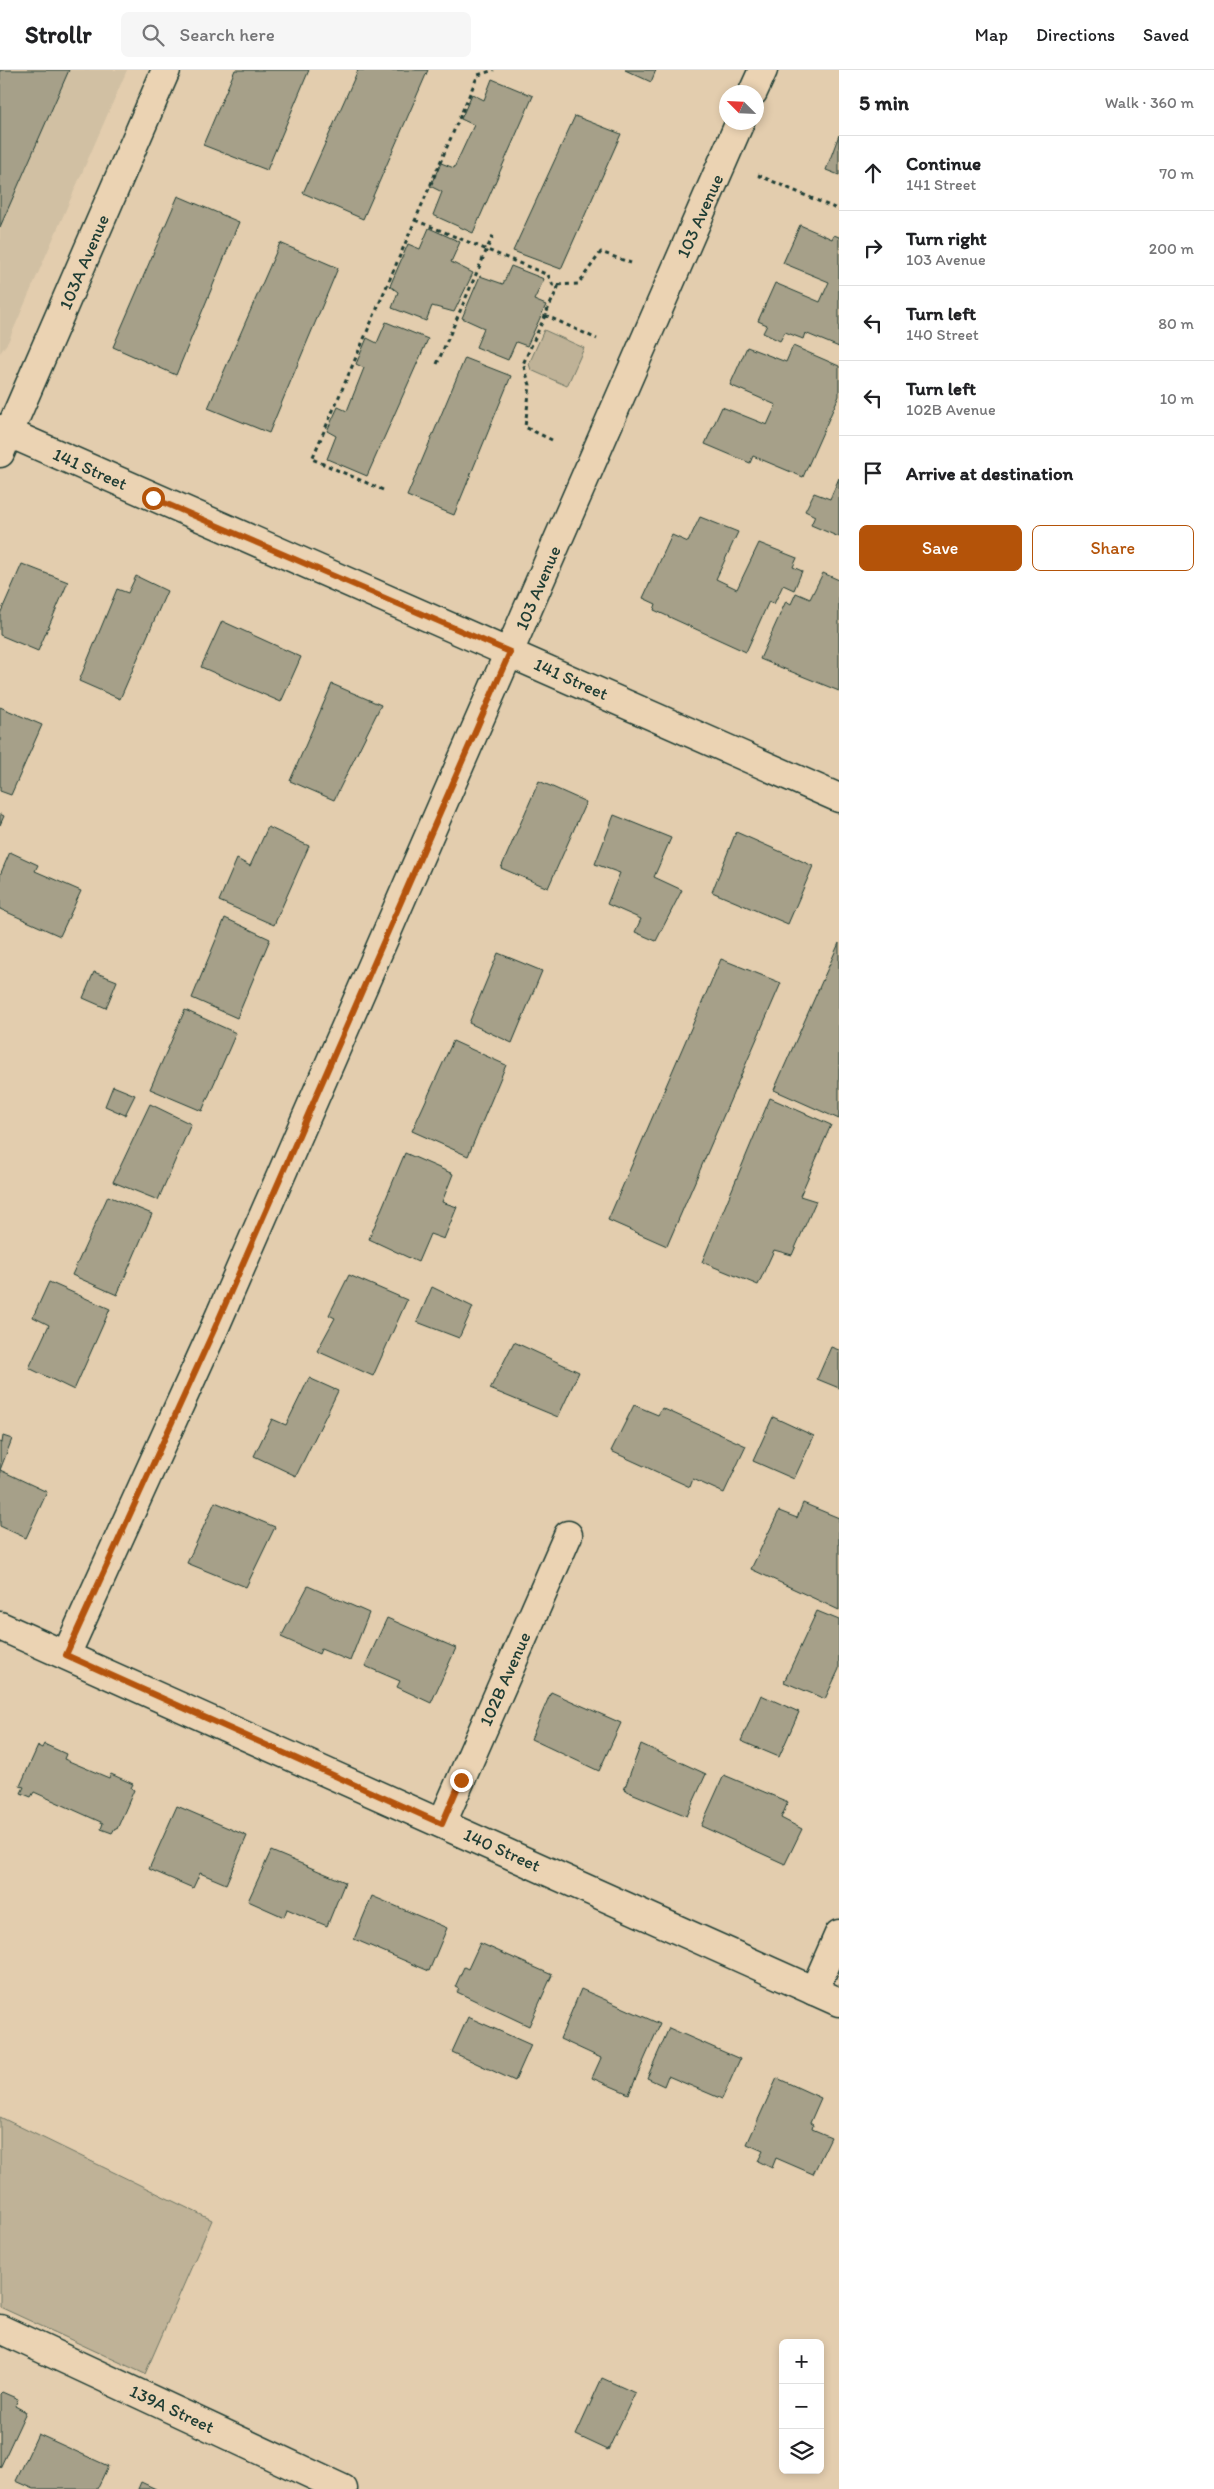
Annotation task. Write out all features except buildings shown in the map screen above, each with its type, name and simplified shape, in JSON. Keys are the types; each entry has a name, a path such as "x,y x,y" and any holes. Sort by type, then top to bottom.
{"street":[{"name":"103A Avenue","path":"3,439 166,70"},
{"path":"757,85 763,70"},
{"name":"103 Avenue","path":"66,1655 214,1330 737,130"},
{"name":"141 Street","path":"3,439 510,652 839,798"},
{"name":"102B Avenue","path":"442,1824 568,1535"},
{"name":"140 Street","path":"0,1626 839,2002"},
{"path":"814,1991 839,1934"},
{"name":"139A Street","path":"0,2329 343,2489"}],"path":[{"path":"383,490 312,459 478,75 494,70"},
{"path":"758,175 839,210"},
{"path":"415,220 486,251 548,275 553,285 578,284 601,252 631,263"},
{"path":"437,364 494,233"},
{"path":"552,440 524,427 530,385 523,364 558,285"},
{"path":"545,315 597,339"}],"shaded area":[{"path":"0,70 127,70 8,342 0,353"},
{"path":"544,330 584,348 567,386 531,370 529,364"},
{"path":"0,2117 212,2220 145,2374 0,2307"}],"route":[{"path":"153,498 510,652 214,1330 66,1655 442,1824 461,1780"}]}
